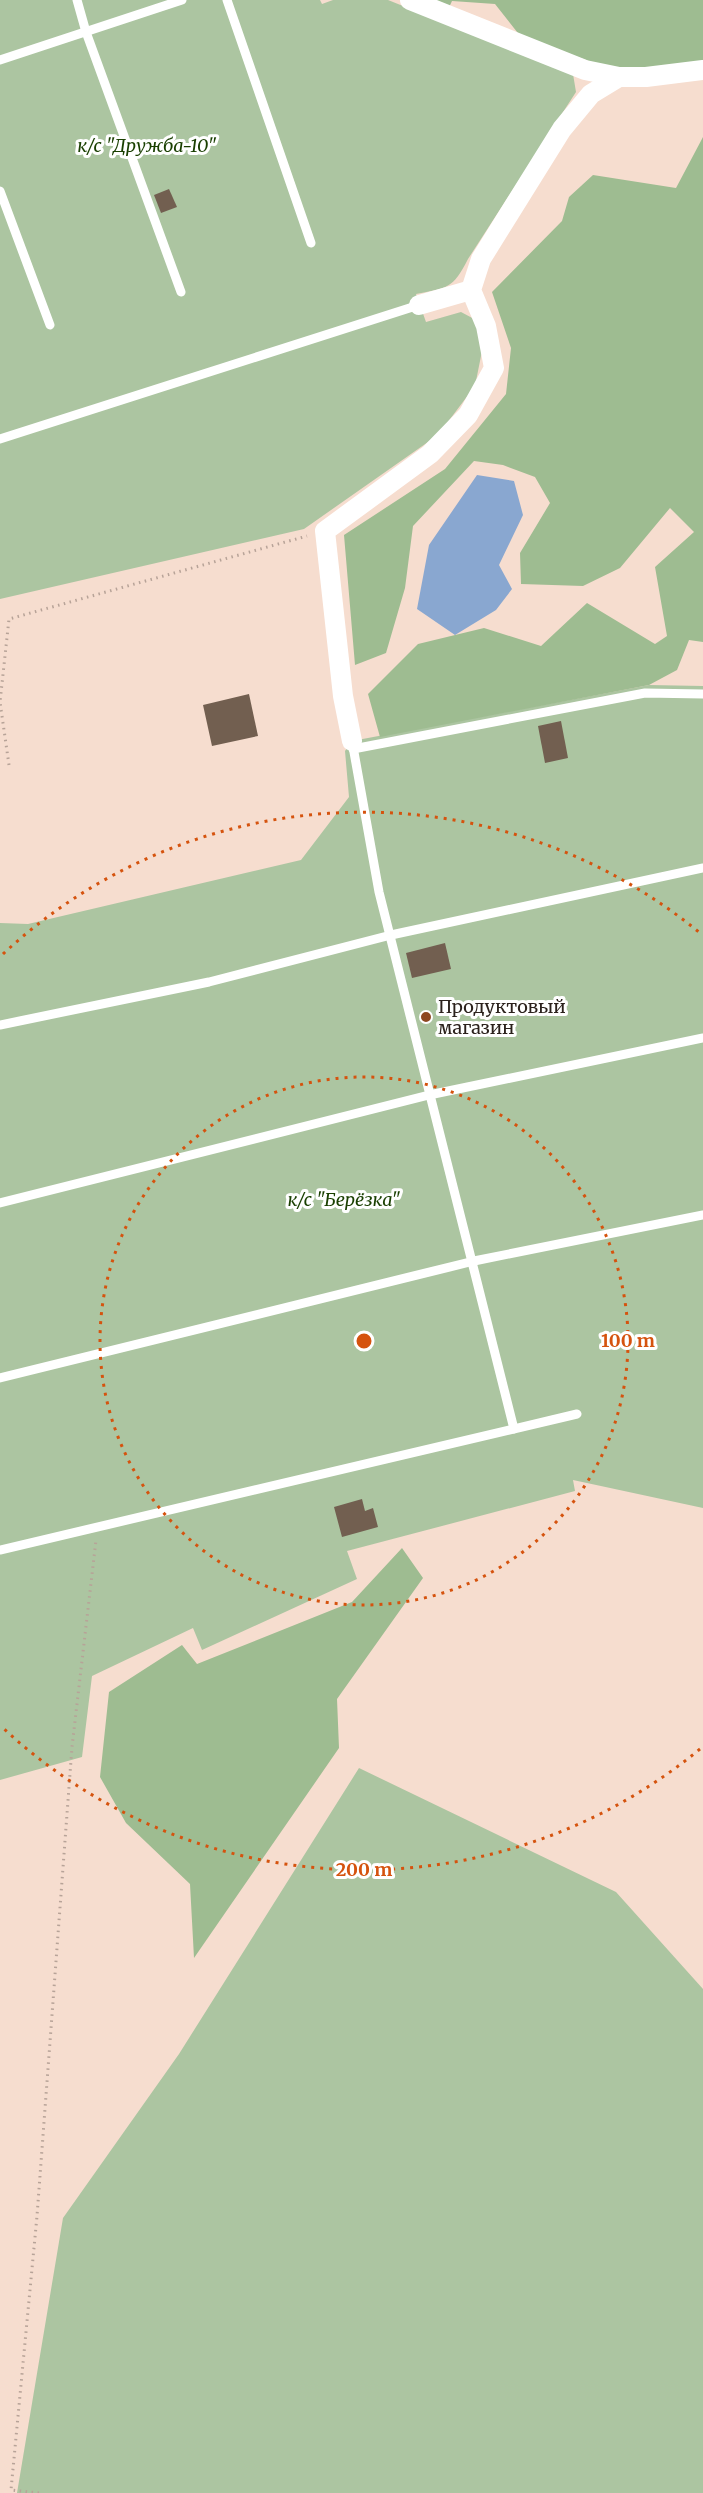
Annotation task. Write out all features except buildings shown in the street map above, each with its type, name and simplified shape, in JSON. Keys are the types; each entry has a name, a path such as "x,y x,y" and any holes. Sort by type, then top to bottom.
{"street":[{"path":"410,0 585,70 619,77 703,70"},
{"path":"352,745 343,696 325,531 430,454 468,415 494,368 486,326 471,290 481,259 562,129 591,94 619,77"},
{"path":"419,305 471,290"}],"lane":[{"path":"77,0 86,32 181,292"},
{"path":"0,60 182,0"},
{"path":"227,0 311,243"},
{"path":"0,191 50,325"},
{"path":"0,439 419,305"},
{"path":"514,1429 474,1261 429,1095 379,892 352,745 645,693 703,694"},
{"path":"0,1025 209,982 391,934 703,868"},
{"path":"0,1203 429,1095 703,1038"},
{"path":"0,1378 474,1261 703,1215"},
{"path":"0,1550 577,1414"}],"path":[{"path":"9,765 0,702 9,619 325,531"},
{"path":"39,2493 11,2490 37,2216 72,1747 98,1527"}],"green space":[{"name":"к/с \"Дружба-10\"","path":"0,0 320,0 322,4 333,0 388,0 573,74 576,92 458,276 448,286 416,294 426,322 461,312 476,320 482,351 475,386 438,435 304,529 0,599"},
{"path":"416,0 703,0 703,62 617,71 521,37 495,4 452,1 446,14"},
{"path":"703,137 703,642 689,640 677,670 649,685 380,737 368,694 418,644 484,628 541,646 587,603 655,644 667,636 655,567 694,532 670,508 620,568 583,586 521,584 520,553 550,503 535,477 503,465 474,461 413,526 405,588 386,653 355,665 344,535 445,469 506,394 511,348 492,292 562,221 569,197 593,175 676,188"},
{"name":"к/с \"Берёзка\"","path":"649,685 703,686 703,1508 573,1480 575,1491 347,1551 357,1579 202,1650 193,1628 92,1676 82,1757 0,1780 0,923 28,924 301,860 349,797 345,751 352,741"},
{"path":"402,1548 423,1578 337,1699 339,1748 194,1958 190,1884 126,1823 100,1777 109,1692 182,1645 197,1664 352,1602"},
{"path":"359,1768 616,1892 703,1989 703,2493 17,2493 63,2218 179,2054"}],"water":[{"path":"477,475 514,481 523,515 499,565 512,589 496,610 455,635 417,609 429,545"}],"place":[{"name":"Продуктовый магазин","path":"426,1017"}]}
